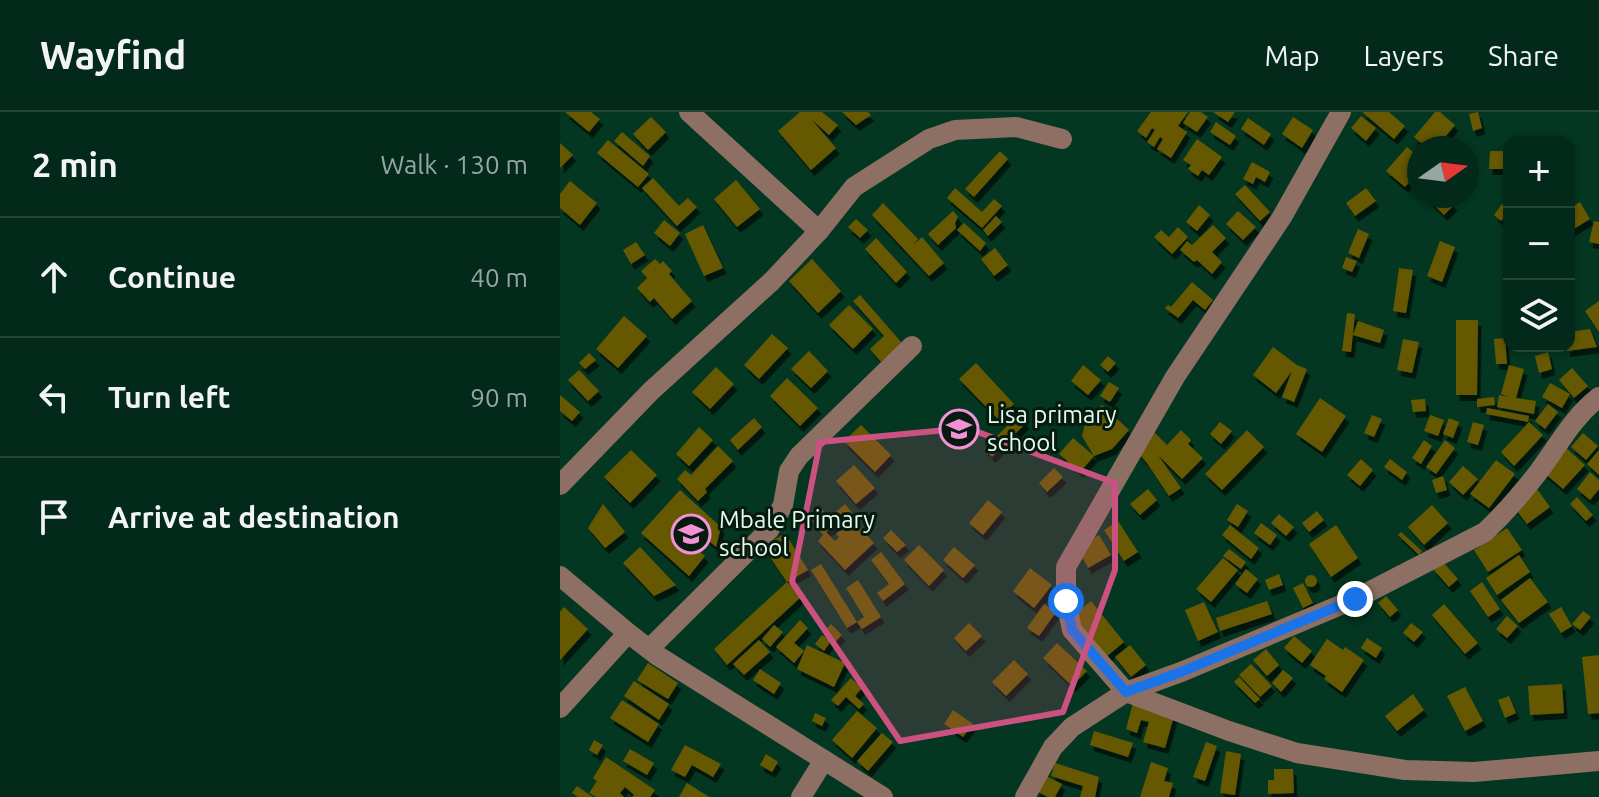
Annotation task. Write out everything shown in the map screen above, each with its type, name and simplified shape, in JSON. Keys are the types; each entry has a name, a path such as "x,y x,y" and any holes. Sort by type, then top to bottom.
{"street":[{"path":"689,112 819,231"},
{"path":"1341,112 1282,217 1175,377 1066,567 1066,601 1072,630 1126,692 1297,753 1405,770 1474,772 1599,761"},
{"path":"560,485 651,391 772,281 819,231 854,187 929,139 955,130 1018,119 1062,139"},
{"path":"649,649 769,530 783,505 789,471 799,456 912,346"},
{"path":"1025,797 1053,747 1072,727 1126,692 1355,599 1485,532 1540,469 1570,424 1599,397"},
{"path":"560,576 658,656 883,797"},
{"path":"560,708 628,633"},
{"path":"801,797 824,760"}],"highlighted area":[{"path":"967,428 1115,483 1115,570 1063,712 900,741 792,582 820,442"}],"building":[{"path":"565,112 591,112 600,119 589,132"},
{"path":"800,112 822,112 838,125 829,135 811,119 836,148 811,170 778,131"},
{"path":"842,112 868,112 871,115 856,125"},
{"path":"1151,112 1188,112 1178,126 1187,132 1171,158 1157,149 1163,139 1160,137 1154,147 1147,142 1155,130 1152,128 1146,138 1137,131"},
{"path":"1190,112 1201,112 1208,117 1197,132 1183,123"},
{"path":"1213,112 1235,112 1228,122"},
{"path":"1362,112 1389,112 1405,126 1394,139"},
{"path":"1435,112 1440,112 1455,125 1446,136 1415,136"},
{"path":"1478,112 1482,128 1473,131 1469,114"},
{"path":"1361,116 1376,128 1366,141 1351,128"},
{"path":"651,117 666,132 648,150 633,134"},
{"path":"1293,117 1313,130 1302,148 1282,134"},
{"path":"1248,118 1271,134 1264,145 1241,129"},
{"path":"1216,122 1236,136 1230,145 1210,132"},
{"path":"622,132 650,156 643,166 614,141"},
{"path":"1197,139 1222,157 1209,175 1202,170 1198,176 1188,169 1191,165 1183,160"},
{"path":"608,140 649,174 638,187 597,153"},
{"path":"560,143 573,155 560,168"},
{"path":"1407,147 1407,185 1405,187 1386,171"},
{"path":"1000,151 1008,159 974,197 965,189"},
{"path":"1490,151 1503,151 1503,169 1489,169"},
{"path":"1252,162 1270,172 1265,182 1256,177 1253,184 1243,179"},
{"path":"653,178 679,206 688,198 697,207 677,226 642,188"},
{"path":"736,180 760,209 737,227 714,199"},
{"path":"570,181 597,203 580,225 560,208 560,194"},
{"path":"1245,185 1270,212 1260,221 1235,194"},
{"path":"955,188 982,212 994,199 1002,206 982,228 947,198"},
{"path":"1366,188 1376,201 1355,216 1346,203"},
{"path":"1580,202 1590,219 1575,228 1575,208"},
{"path":"883,203 918,239 913,245 922,237 944,263 929,276 872,215"},
{"path":"1502,204 1503,219 1501,221 1494,215"},
{"path":"1199,205 1210,215 1197,231 1186,222"},
{"path":"1437,208 1451,208 1444,215"},
{"path":"953,211 958,217 956,228 938,245 928,234"},
{"path":"1238,211 1256,227 1243,240 1226,224"},
{"path":"996,216 1002,222 988,236 983,230"},
{"path":"856,219 868,230 860,238 848,227"},
{"path":"664,220 680,233 670,246 654,233"},
{"path":"1594,221 1599,222 1599,244 1589,242"},
{"path":"964,223 986,243 980,251 957,230"},
{"path":"703,225 723,268 704,276 685,234"},
{"path":"1213,225 1226,238 1212,252 1222,262 1212,274 1180,250 1187,241 1192,245"},
{"path":"1178,227 1188,237 1172,254 1154,237 1161,230 1169,237"},
{"path":"1358,229 1369,234 1359,258 1348,253"},
{"path":"876,238 907,272 896,283 865,249"},
{"path":"1440,241 1455,247 1442,282 1427,276"},
{"path":"636,242 645,255 631,264 623,250"},
{"path":"995,248 1008,265 994,276 981,259"},
{"path":"1346,257 1357,261 1352,272 1342,268"},
{"path":"655,259 660,264 663,261 672,271 669,274 692,301 672,319 654,298 650,302 637,288 647,278 641,271"},
{"path":"812,259 841,291 818,313 789,281"},
{"path":"1399,268 1413,270 1406,313 1393,311"},
{"path":"1192,282 1213,300 1205,310 1193,300 1178,318 1165,308 1168,305 1171,307"},
{"path":"860,295 902,343 881,362 870,349 884,336 853,301"},
{"path":"1599,301 1599,332 1585,311"},
{"path":"849,305 873,329 853,349 829,325"},
{"path":"1347,313 1355,314 1351,352 1342,351"},
{"path":"624,316 647,336 618,368 596,349"},
{"path":"1456,320 1478,320 1477,395 1456,395"},
{"path":"1358,321 1384,330 1380,343 1353,335"},
{"path":"1590,329 1597,347 1575,350 1575,331"},
{"path":"772,334 788,348 759,379 744,365"},
{"path":"1503,338 1507,364 1496,364 1494,339"},
{"path":"1403,339 1419,342 1412,373 1397,370"},
{"path":"1273,347 1307,369 1294,402 1282,397 1292,371 1276,393 1253,375"},
{"path":"809,351 828,371 811,388 791,369"},
{"path":"1548,352 1552,369 1539,373 1535,356"},
{"path":"589,353 596,360 585,369 579,363"},
{"path":"1108,356 1116,363 1108,372 1100,365"},
{"path":"976,363 1014,404 998,419 959,379"},
{"path":"1083,365 1101,380 1088,395 1071,381"},
{"path":"1509,365 1524,369 1516,398 1536,401 1534,414 1497,407 1499,395 1509,397 1501,394"},
{"path":"716,367 734,384 710,409 692,392"},
{"path":"1572,368 1588,386 1574,398 1559,380"},
{"path":"579,370 599,391 588,401 568,380"},
{"path":"787,378 818,408 800,426 770,396"},
{"path":"1109,382 1119,388 1110,402 1100,396"},
{"path":"1550,383 1570,394 1562,408 1542,397"},
{"path":"560,395 580,412 572,421 560,411"},
{"path":"1494,397 1495,405 1477,407 1477,399"},
{"path":"1320,398 1346,416 1322,452 1296,434"},
{"path":"1425,399 1426,411 1413,412 1411,400"},
{"path":"1548,404 1558,412 1545,429 1535,421"},
{"path":"1102,405 1129,430 1112,449 1094,456 1082,436 1085,424"},
{"path":"1487,408 1529,416 1528,422 1486,414"},
{"path":"1018,415 1026,423 992,457 984,449"},
{"path":"1372,415 1382,419 1374,437 1364,433"},
{"path":"1430,415 1444,420 1438,436 1424,431"},
{"path":"754,418 762,427 738,450 730,440"},
{"path":"1449,418 1459,422 1453,438 1443,434"},
{"path":"1220,422 1232,431 1221,444 1210,434"},
{"path":"1473,422 1484,425 1478,445 1467,442"},
{"path":"1529,422 1543,435 1514,466 1501,452"},
{"path":"861,425 891,455 875,472 844,441"},
{"path":"699,427 713,440 689,466 676,454"},
{"path":"1151,429 1167,445 1181,430 1191,440 1188,444 1203,458 1182,479 1158,455 1181,488 1169,496 1133,447"},
{"path":"1247,430 1264,447 1222,490 1205,474"},
{"path":"1583,433 1598,446 1586,460 1571,447"},
{"path":"1073,438 1094,456 1080,472 1059,454"},
{"path":"1424,440 1432,446 1421,464 1412,458"},
{"path":"1445,440 1455,448 1436,474 1426,467"},
{"path":"718,446 733,461 705,489 707,492 698,501 677,479 685,470 691,475"},
{"path":"1564,446 1585,465 1563,489 1542,471"},
{"path":"631,450 657,475 630,503 604,477"},
{"path":"1599,450 1599,475 1587,464"},
{"path":"1361,459 1373,470 1360,486 1347,475"},
{"path":"1390,459 1407,472 1402,480 1384,467"},
{"path":"1496,460 1515,474 1489,508 1470,494"},
{"path":"854,465 875,488 856,504 836,481"},
{"path":"1463,466 1478,479 1463,495 1449,482"},
{"path":"1054,468 1063,477 1047,492 1039,483"},
{"path":"1590,472 1599,480 1599,489 1590,500 1577,489"},
{"path":"1443,476 1447,490 1436,493 1432,480"},
{"path":"1148,489 1157,500 1140,515 1130,504"},
{"path":"1537,489 1550,507 1527,524 1514,507"},
{"path":"680,490 721,527 716,547 682,518 673,528 705,556 689,576 641,533"},
{"path":"1577,497 1593,515 1586,521 1570,504"},
{"path":"988,500 1002,512 983,535 969,523"},
{"path":"603,504 625,532 605,548 588,528"},
{"path":"845,504 854,515 838,528 836,525 826,532 835,541 839,537 836,534 853,519 874,543 845,570 818,541 823,535 811,519 823,510 829,518"},
{"path":"1237,504 1248,511 1238,527 1227,520"},
{"path":"1432,505 1448,523 1424,545 1408,527"},
{"path":"1317,511 1324,520 1309,532 1302,523"},
{"path":"1279,514 1294,527 1286,536 1271,523"},
{"path":"1118,521 1138,552 1124,561 1104,530"},
{"path":"1261,523 1277,535 1270,545 1254,533"},
{"path":"1230,525 1259,548 1251,559 1222,535"},
{"path":"1336,525 1358,558 1331,577 1309,544"},
{"path":"1507,528 1522,550 1488,572 1474,550"},
{"path":"891,530 906,545 897,552 883,538"},
{"path":"1401,532 1422,551 1419,555 1398,535"},
{"path":"785,533 808,570 787,582 763,547"},
{"path":"1099,535 1111,555 1088,568 1081,555 1087,552 1083,544"},
{"path":"919,545 944,570 929,586 904,560"},
{"path":"640,547 676,585 654,596 623,563"},
{"path":"954,547 975,565 963,578 943,560"},
{"path":"1229,549 1246,562 1241,569 1223,556"},
{"path":"881,552 905,584 883,601 877,593 889,584 871,560"},
{"path":"1519,555 1530,572 1497,595 1486,578"},
{"path":"1223,558 1238,570 1211,602 1196,589"},
{"path":"1442,561 1458,579 1449,587 1433,569"},
{"path":"821,564 857,622 847,628 811,570"},
{"path":"1030,568 1052,585 1034,608 1013,591"},
{"path":"1246,569 1258,579 1247,593 1235,584"},
{"path":"1279,574 1283,585 1269,590 1265,580"},
{"path":"1311,575 1317,581 1311,587 1305,581"},
{"path":"1530,578 1548,602 1519,623 1501,600"},
{"path":"858,580 881,617 862,629 857,622 864,617 846,588"},
{"path":"787,582 801,597 727,665 714,649"},
{"path":"1482,582 1500,609 1488,617 1470,591"},
{"path":"1303,583 1313,603 1303,608 1293,588"},
{"path":"1386,596 1398,610 1390,617 1378,603"},
{"path":"1091,601 1124,642 1106,657 1072,616"},
{"path":"1267,601 1272,614 1220,631 1216,618"},
{"path":"1204,602 1218,632 1198,641 1185,610"},
{"path":"1044,604 1056,612 1039,636 1027,628"},
{"path":"1444,604 1478,643 1465,654 1432,615"},
{"path":"564,607 588,629 560,660 560,612"},
{"path":"1561,607 1572,626 1561,633 1549,614"},
{"path":"1583,611 1591,617 1580,630 1572,624"},
{"path":"1507,616 1518,626 1507,638 1496,629"},
{"path":"800,620 808,628 794,643 804,651 794,663 776,647"},
{"path":"969,623 982,636 966,651 954,638"},
{"path":"1411,623 1423,632 1414,642 1403,633"},
{"path":"831,624 842,635 835,642 825,630"},
{"path":"774,625 783,632 770,647 762,639"},
{"path":"822,635 831,641 824,651 815,644"},
{"path":"1294,636 1312,651 1302,663 1284,648"},
{"path":"1367,638 1382,648 1376,658 1361,648"},
{"path":"1327,639 1364,660 1342,692 1310,665"},
{"path":"759,640 770,652 744,675 733,664"},
{"path":"1057,643 1087,671 1072,686 1043,658"},
{"path":"807,645 845,663 834,687 797,669"},
{"path":"1130,645 1146,665 1131,677 1115,657"},
{"path":"1266,649 1279,665 1267,676 1253,660"},
{"path":"1599,655 1599,713 1588,714 1582,657"},
{"path":"1014,660 1028,674 1006,696 992,682"},
{"path":"648,663 678,683 668,699 637,680"},
{"path":"1251,664 1272,686 1260,697 1239,675"},
{"path":"760,669 781,683 774,694 753,680"},
{"path":"1283,670 1293,678 1281,692 1272,683"},
{"path":"1239,677 1260,699 1255,703 1234,682"},
{"path":"851,678 862,688 855,696 864,704 859,709 846,697 838,706 831,700"},
{"path":"634,681 669,704 659,720 624,696"},
{"path":"1562,684 1564,713 1530,715 1528,686"},
{"path":"1465,687 1483,721 1465,731 1447,696"},
{"path":"1413,694 1424,710 1397,731 1385,716"},
{"path":"1509,696 1516,713 1505,718 1498,700"},
{"path":"622,700 659,724 648,742 610,718"},
{"path":"1133,703 1174,716 1165,748 1143,742 1149,722 1141,720 1137,733 1126,729"},
{"path":"953,710 973,724 963,737 944,724"},
{"path":"857,711 877,728 852,758 832,740"},
{"path":"815,713 826,718 822,726 812,721"},
{"path":"1094,731 1133,743 1128,757 1090,745"},
{"path":"882,733 893,742 868,771 857,761"},
{"path":"594,740 603,745 597,755 589,750"},
{"path":"1206,742 1217,746 1205,781 1193,777"},
{"path":"685,745 721,764 713,777 692,765 685,777 671,770"},
{"path":"630,749 654,763 647,775 623,761"},
{"path":"1226,751 1241,754 1235,795 1220,793"},
{"path":"766,754 778,762 772,772 760,765"},
{"path":"606,757 655,790 650,797 632,797 634,795 625,787 620,793 624,797 596,797 589,793 597,781 593,778"},
{"path":"1151,762 1168,768 1164,781 1173,783 1169,797 1140,797"},
{"path":"1055,763 1099,777 1095,797 1080,797 1083,786 1051,776"},
{"path":"1274,769 1293,769 1294,793 1268,794 1268,780 1274,780"},
{"path":"1044,775 1062,784 1055,797 1036,791"},
{"path":"687,783 709,797 679,797"},
{"path":"577,786 593,797 578,797 572,793"}],"place":[{"name":"Lisa primary school","path":"959,429"},
{"name":"Mbale Primary school","path":"691,534"}],"route":[{"path":"1066,601 1072,630 1126,692 1355,599"}]}
